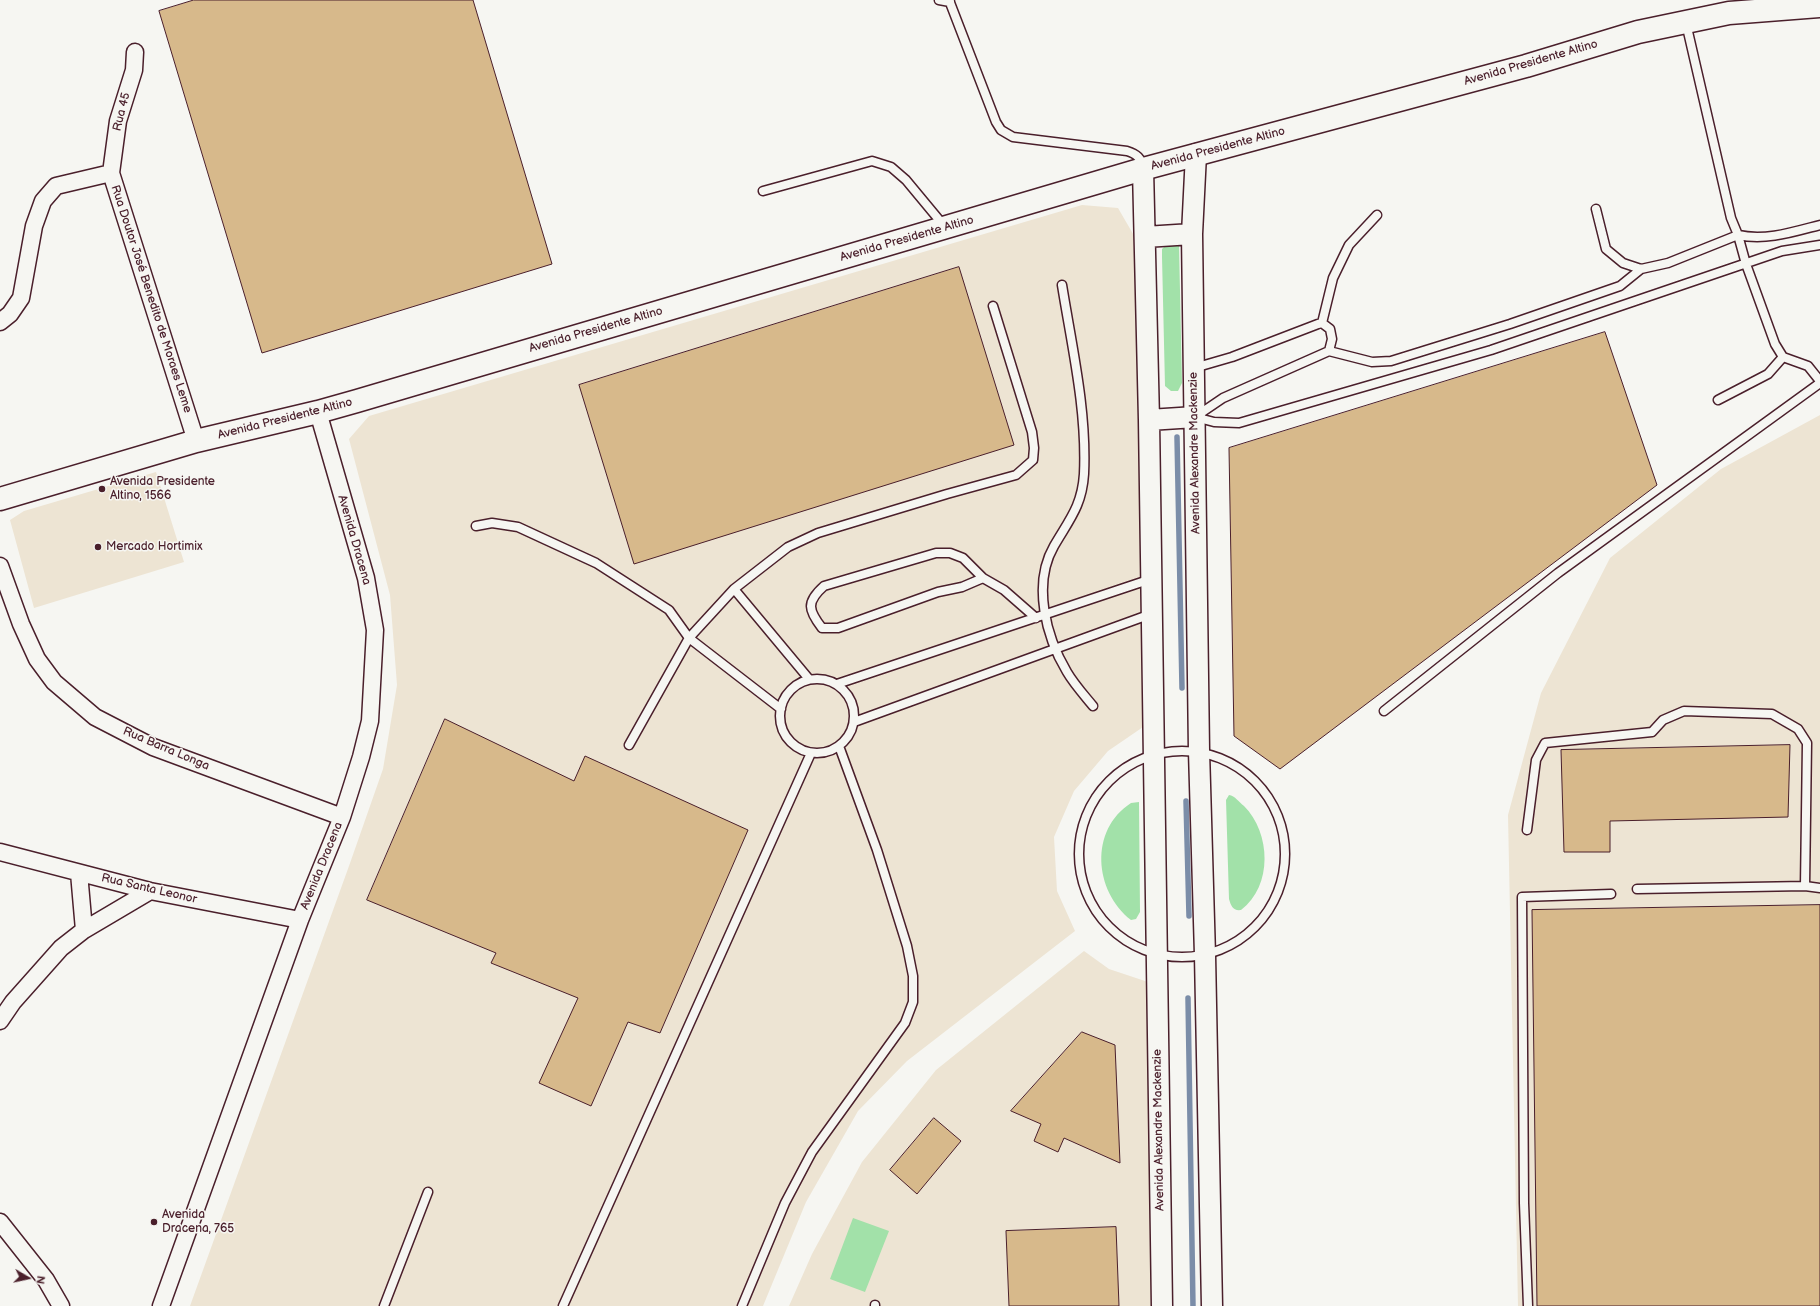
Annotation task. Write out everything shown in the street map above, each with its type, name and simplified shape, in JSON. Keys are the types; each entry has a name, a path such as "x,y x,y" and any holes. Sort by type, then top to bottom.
{"main road":[{"name":"Avenida Presidente Altino","path":"0,499 196,441 318,412 1143,169 1526,66 1638,32 1729,13 1820,6"}],"street":[{"name":"Rua 45","path":"111,173 118,121 134,70 135,52"},
{"name":"Avenida Alexandre Mackenzie","path":"1196,154 1192,234 1199,751 1205,955 1212,1306"},
{"name":"Avenida Alexandre Mackenzie","path":"1143,169 1149,420 1162,1306"},
{"name":"Rua Doutor José Benedito de Moraes Leme","path":"0,322 10,314 21,298 34,226 44,200 56,186 111,173 196,441"},
{"path":"1145,237 1192,234"},
{"name":"Avenida Dracena","path":"162,1306 300,920 342,817 361,757 370,721 375,630 366,578 318,412"},
{"path":"1149,420 1195,417"},
{"name":"Rua Barra Longa","path":"0,566 21,624 37,659 54,682 95,717 153,747 342,817"},
{"name":"Rua Santa Leonor","path":"0,852 150,890 300,920"},
{"path":"79,873 84,930"},
{"path":"0,1021 13,1002 61,948 84,930 150,890"},
{"path":"0,1222 46,1280 62,1306"}],"lane":[{"path":"939,0 949,1 996,122 1001,130 1013,137 1127,151 1134,153 1141,159 1143,169"},
{"path":"1384,711 1558,573 1820,382 1808,366 1783,357 1775,344 1731,218 1685,22"},
{"path":"763,191 872,160 891,166 906,180 946,227"},
{"path":"1596,209 1606,249 1623,263 1641,269"},
{"path":"1322,323 1333,278 1349,245 1377,214"},
{"path":"1195,417 1223,398 1329,351 1372,362 1391,361 1510,324 1620,286 1641,269 1668,263 1738,235 1750,238 1777,235 1820,225"},
{"path":"1195,417 1214,422 1239,424 1491,350 1782,251 1820,245"},
{"path":"1062,285 1079,391 1083,434 1084,475 1080,498 1071,521 1054,546 1045,567 1045,614 1055,649 1068,673 1093,706"},
{"path":"629,745 689,638 734,589 788,547 818,533 1016,475 1032,460 1034,448 1032,432 994,306"},
{"path":"1322,323 1330,329 1332,339 1329,351"},
{"path":"1194,368 1232,357 1322,323"},
{"path":"1718,400 1768,374 1783,357"},
{"path":"476,526 492,523 518,527 596,563 670,610 689,638 781,710"},
{"path":"983,578 962,587 938,592 838,628 822,628 812,614 812,602 817,592 824,586 936,553 950,553 963,558 983,578 1004,590 1036,618"},
{"path":"837,684 1151,579"},
{"path":"734,589 809,680"},
{"path":"854,722 1151,614"},
{"path":"824,679 837,684 848,694 854,708 854,722 849,736 838,746 825,752 811,753 797,747 787,737 781,724 781,710 786,696 796,685 809,680 824,679"},
{"path":"1527,830 1536,760 1545,743 1652,732 1663,720 1684,711 1772,714 1798,729 1807,743 1805,886"},
{"path":"742,1306 785,1203 812,1152 905,1023 913,1002 913,976 907,946 877,850 838,746"},
{"path":"1176,750 1199,751 1211,754 1235,764 1255,780 1264,790 1276,812 1282,831 1285,850 1283,870 1279,888 1267,912 1250,931 1240,939 1205,955 1181,957 1157,954 1131,944 1119,936 1099,915 1086,890 1079,863 1080,841 1084,820 1097,795 1116,774 1140,759 1154,754 1176,750"},
{"path":"563,1306 811,753"},
{"path":"1637,889 1805,886 1820,888"},
{"path":"1528,1306 1524,1203 1522,897 1611,894"},
{"path":"384,1306 428,1192"}],"shaded area":[{"path":"1082,205 1118,208 1136,239 1137,346 1146,725 1108,751 1074,791 1054,837 1057,891 1075,931 907,1061 858,1111 806,1202 763,1306 190,1306 383,769 397,685 390,595 349,439 369,416"},
{"path":"1820,415 1820,1306 1518,1306 1508,815 1541,693 1610,558 1721,469"},
{"name":"Mercado Hortimix","path":"156,472 184,562 34,608 10,520 24,511"},
{"path":"1084,951 1109,969 1148,982 1153,1306 789,1306 812,1254 862,1162 936,1070"}],"green space":[{"path":"1167,244 1179,245 1182,383 1178,391 1171,391 1165,386 1162,249"},
{"path":"1229,795 1237,799 1253,817 1263,844 1265,859 1259,887 1251,900 1241,910 1236,910 1233,908 1229,899 1226,800"},
{"path":"1139,802 1140,912 1136,919 1131,920 1119,908 1109,893 1101,861 1103,844 1108,829 1117,815 1131,803"},
{"path":"853,1218 889,1231 865,1292 830,1279"}],"building":[{"path":"194,0 473,0 552,264 262,353 159,11"},
{"path":"959,267 1014,445 634,564 579,385"},
{"path":"1605,332 1657,485 1280,769 1234,736 1229,448"},
{"path":"445,719 574,781 585,756 748,830 660,1033 628,1022 591,1106 539,1083 578,998 491,963 496,953 367,900"},
{"path":"1790,745 1788,817 1610,821 1610,852 1564,852 1561,750"},
{"path":"1820,905 1820,1306 1537,1306 1532,910"},
{"path":"1082,1032 1115,1045 1120,1163 1064,1138 1058,1152 1034,1141 1041,1124 1011,1111"},
{"path":"934,1118 961,1141 917,1194 890,1170"},
{"path":"1116,1227 1119,1306 1009,1306 1006,1231"}],"waterway":[{"path":"1177,437 1182,688"},
{"path":"1186,801 1189,916"},
{"path":"1188,998 1193,1306"}],"place":[{"name":"Avenida Presidente Altino, 1566","path":"102,489"},
{"name":"Mercado Hortimix","path":"98,547"},
{"name":"Avenida Dracena, 765","path":"154,1222"}]}
